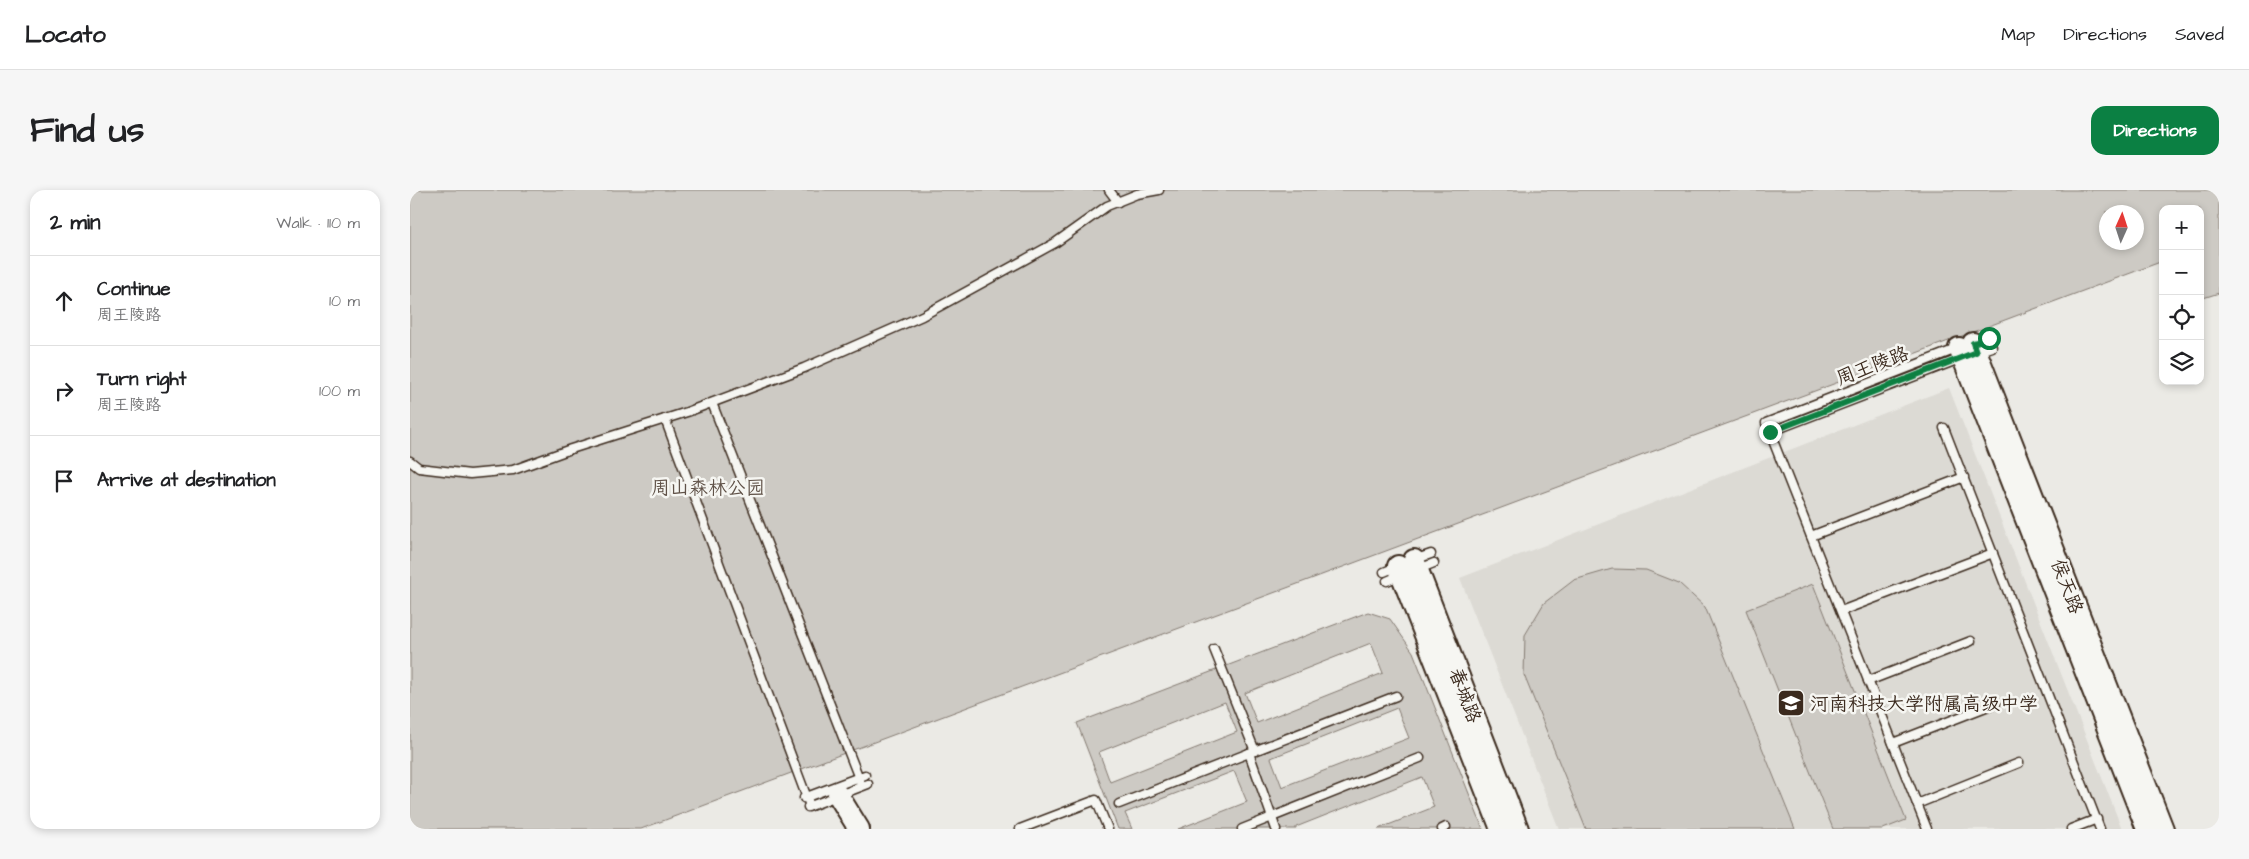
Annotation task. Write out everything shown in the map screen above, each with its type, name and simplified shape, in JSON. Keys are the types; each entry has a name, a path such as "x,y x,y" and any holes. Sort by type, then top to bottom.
{"street":[{"name":"侯天路","path":"1975,348 2147,829"},
{"name":"侯天路","path":"1975,348 2163,829"},
{"name":"春城路","path":"1501,829 1408,568 1518,829"},
{"path":"838,795 842,829"},
{"path":"838,795 859,829"}],"lane":[{"path":"1109,190 1118,202"},
{"path":"410,462 419,468 470,474 513,470 712,403 804,368 922,316 1055,243 1107,206 1136,194 1159,190"},
{"name":"周王陵路","path":"1975,348 1770,432 1766,423 1975,348"},
{"path":"664,419 809,807 865,785 712,403"},
{"path":"1944,428 2100,829"},
{"path":"1770,432 1927,829"},
{"path":"1811,536 1964,477"},
{"path":"1841,612 1993,553"},
{"path":"1868,681 1971,640"},
{"path":"1214,649 1252,752 1276,829"},
{"path":"1119,804 1396,696"},
{"path":"1893,743 1996,702"},
{"path":"1242,829 1420,758"},
{"path":"1917,804 2019,763"},
{"path":"806,798 862,776"},
{"path":"1020,829 1096,800 1108,829"},
{"path":"2071,829 2097,819"}],"shaded area":[{"name":"河南科技大学附属高级中学","path":"1949,388 2122,829 1559,829 1460,578"}],"green space":[{"name":"周山森林公园","path":"410,190 2219,190 2219,293 2204,298 2204,205 2159,205 2159,262 641,829 410,829"},
{"path":"1612,569 1646,570 1679,583 1705,607 1795,829 1586,829 1524,675 1525,635 1544,603 1574,580"},
{"path":"1813,584 1906,820 1883,829 1833,829 1746,610"},
{"path":"1368,612 1390,619 1413,652 1483,829 1378,829 1434,807 1422,777 1296,827 1296,829 1178,829 1247,802 1234,771 1125,813 1132,829 1118,829 1077,723","holes":["1371,643 1383,673 1257,723 1245,693","1225,702 1237,732 1110,782 1099,752","1397,708 1409,738 1282,787 1271,758"]}],"place":[{"name":"河南科技大学附属高级中学","path":"1791,703"}],"route":[{"path":"1770,432 1976,352 1973,343 1989,338"}]}
